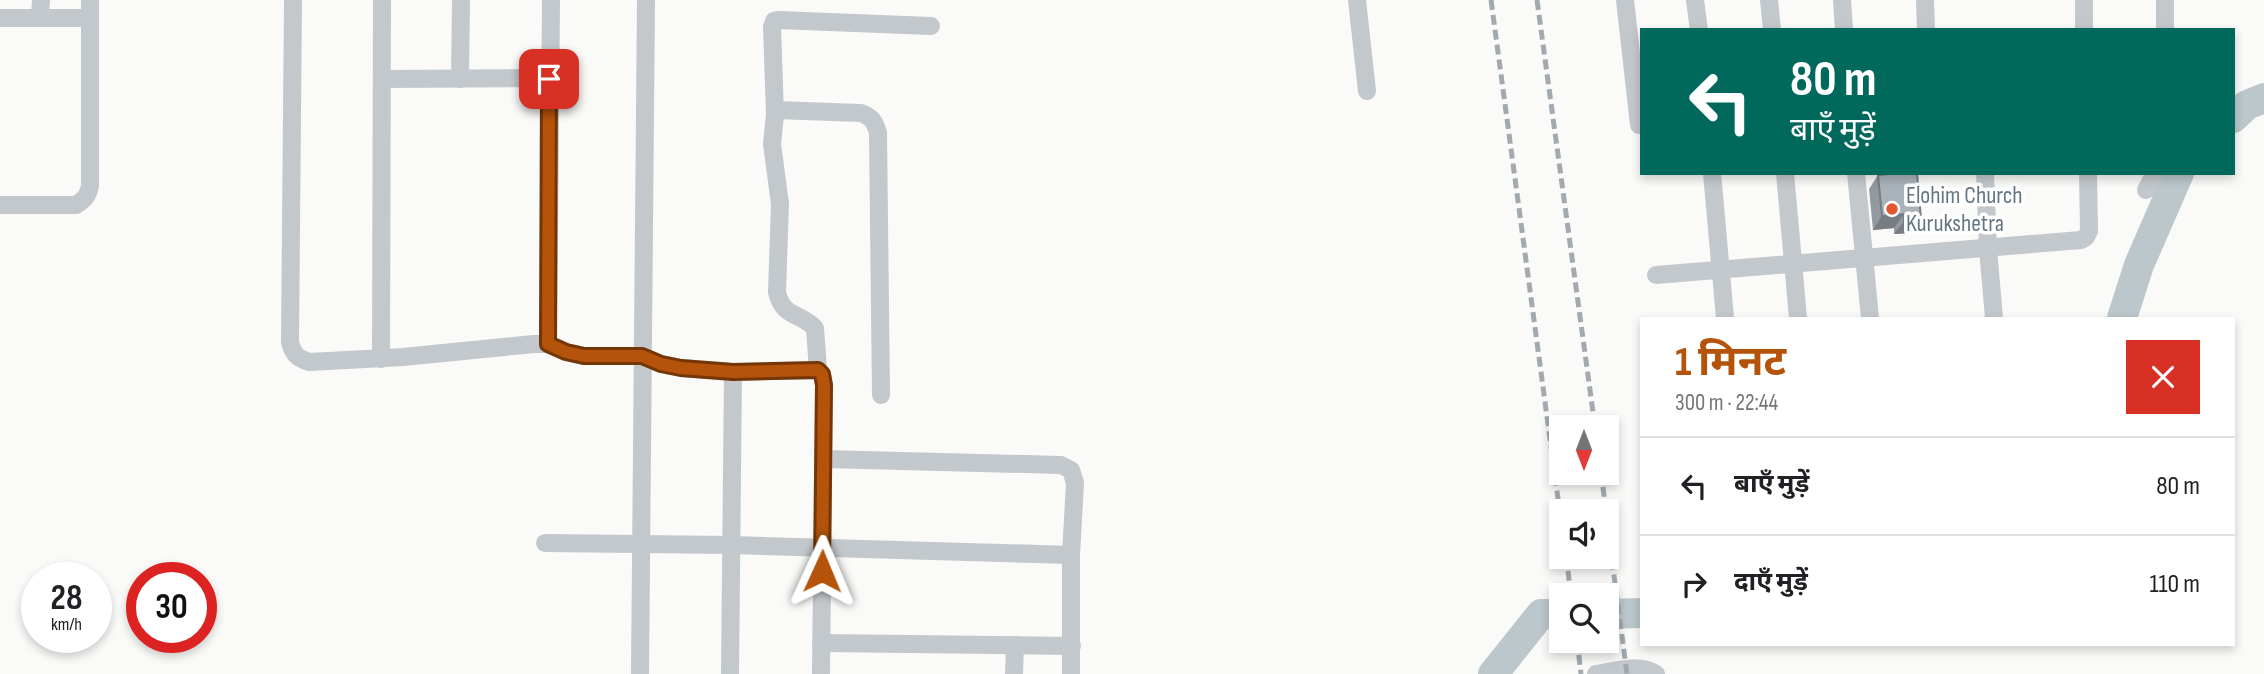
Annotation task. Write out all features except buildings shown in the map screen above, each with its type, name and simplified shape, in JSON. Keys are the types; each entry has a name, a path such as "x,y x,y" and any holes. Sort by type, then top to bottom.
{"street":[{"path":"293,0 290,342 293,353 300,359 309,362 381,359 548,344 584,356 642,356 681,368 733,372 818,370"},
{"path":"381,359 382,0"},
{"path":"460,79 461,0"},
{"path":"548,344 551,0"},
{"path":"640,674 646,0"},
{"path":"1357,0 1367,91"},
{"path":"1625,0 1638,83 1639,125"},
{"path":"1695,0 1699,28"},
{"path":"1769,0 1772,28"},
{"path":"1842,0 1844,28"},
{"path":"1925,0 1926,28"},
{"path":"2084,0 2084,28"},
{"path":"2165,0 2165,28"},
{"path":"0,19 40,9 90,9 88,194 76,205 0,205"},
{"path":"821,674 824,379 818,370 815,328 809,321 785,310 779,302 777,292 780,204 772,144 775,110 772,27 774,21 931,26"},
{"path":"382,79 549,79"},
{"path":"775,110 861,113 869,116 875,123 878,133 881,395"},
{"path":"1712,175 1725,317"},
{"path":"1786,175 1798,317"},
{"path":"1856,175 1870,317"},
{"path":"1985,175 1994,317"},
{"path":"1656,275 2071,242 2086,237 2090,223 2088,175"},
{"path":"2146,190 2154,175"},
{"path":"730,674 733,372"},
{"path":"824,459 1066,466 1074,474 1071,674"},
{"path":"545,543 823,547 1071,555"},
{"path":"821,643 1072,646"},
{"path":"1014,674 1015,646"},
{"path":"1597,674 1637,668 1656,674"}],"waterway":[{"path":"2235,116 2247,105 2264,98"},
{"path":"2122,317 2139,265 2178,175"},
{"path":"1619,614 1640,613"},
{"path":"1493,674 1541,614 1549,614"}],"railway":[{"path":"1491,0 1558,499"},
{"path":"1537,0 1593,415"},
{"path":"1603,485 1604,499"},
{"path":"1568,569 1569,583"},
{"path":"1613,569 1627,674"},
{"path":"1579,653 1581,674"}],"place":[{"name":"Elohim Church Kurukshetra","path":"1892,209"}],"route":[{"path":"549,79 548,344 584,356 642,356 681,368 733,372 818,370 824,379 822,571"}]}
